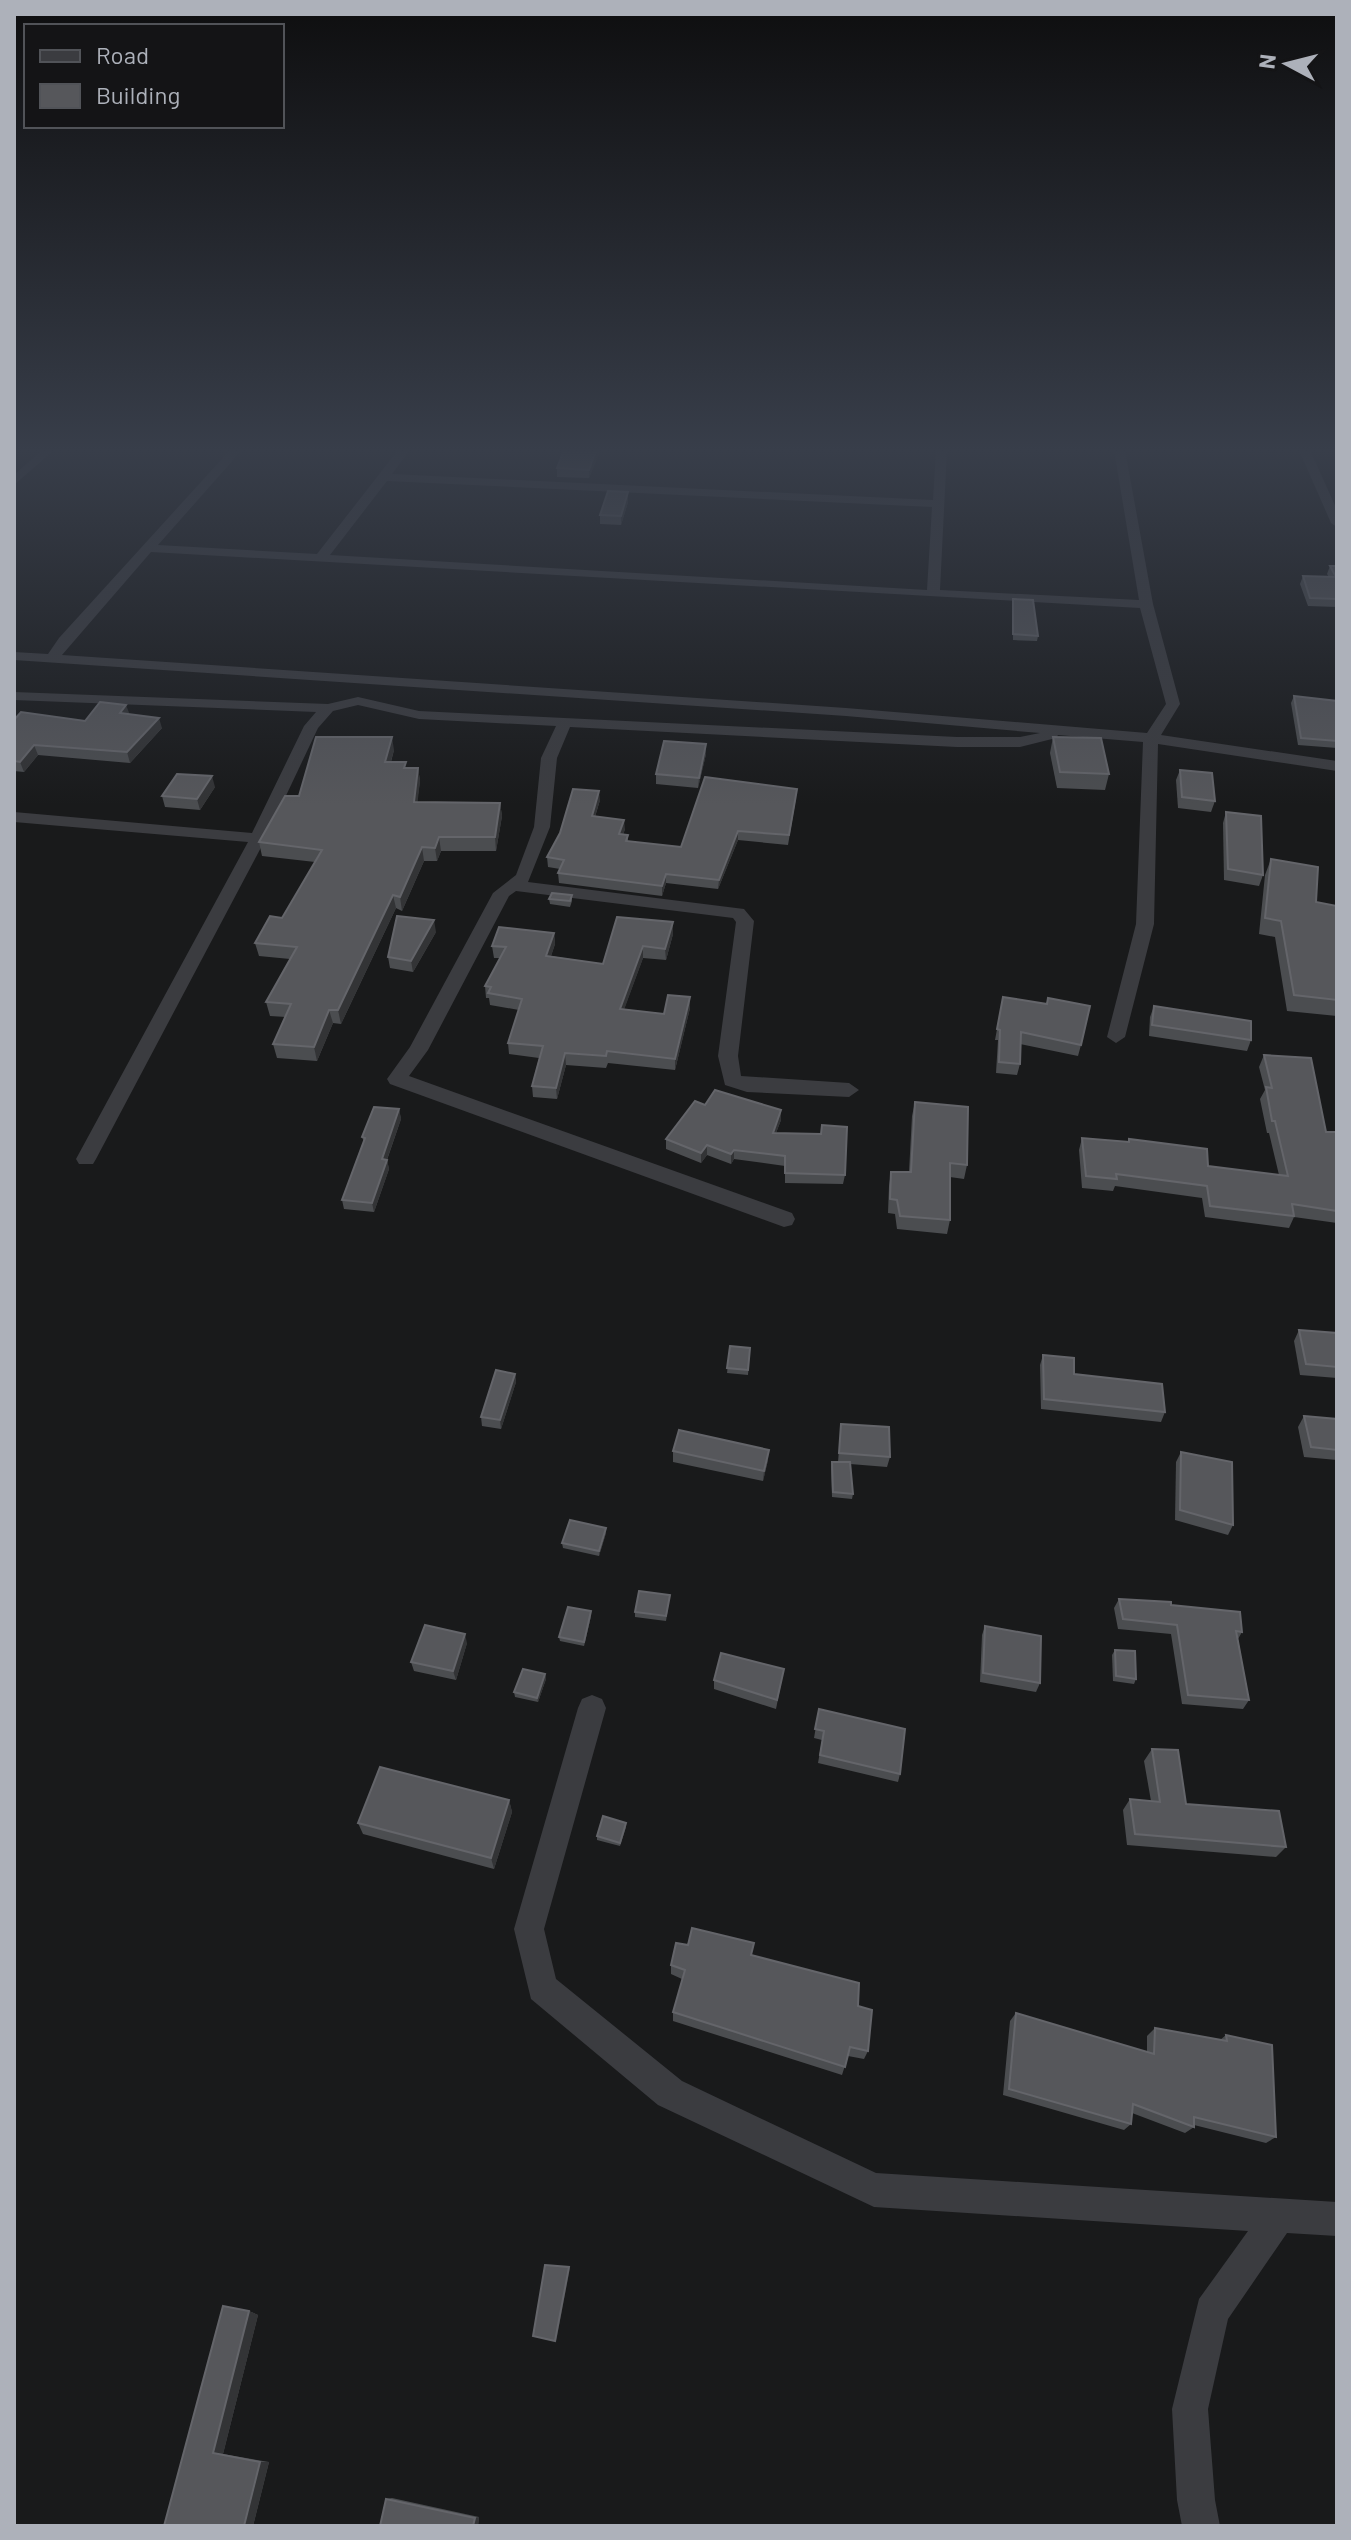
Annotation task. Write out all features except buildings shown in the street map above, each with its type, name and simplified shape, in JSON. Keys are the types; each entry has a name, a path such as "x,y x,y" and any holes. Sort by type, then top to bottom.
{"street":[{"path":"54,656 129,569"},
{"path":"500,569 1146,604"},
{"path":"933,594 935,569"},
{"path":"1116,1037 1145,924 1151,738 1173,704 1146,604 1140,569"},
{"path":"14,656 54,656 846,712 1151,738 1337,766"},
{"path":"14,696 328,708 358,701 419,715 957,742 1020,742 1072,731"},
{"path":"86,1159 258,838 311,726 328,708"},
{"path":"566,720 549,758 542,827 524,877 502,893 418,1050 397,1079 784,1219"},
{"path":"14,817 258,838"},
{"path":"513,885 738,913 745,921 728,1056 732,1080 747,1085 849,1090"},
{"path":"592,1708 529,1929 542,1988 670,2093 874,2190 1337,2219"},
{"path":"1201,2526 1196,2500 1190,2409 1212,2312 1280,2214"}]}
